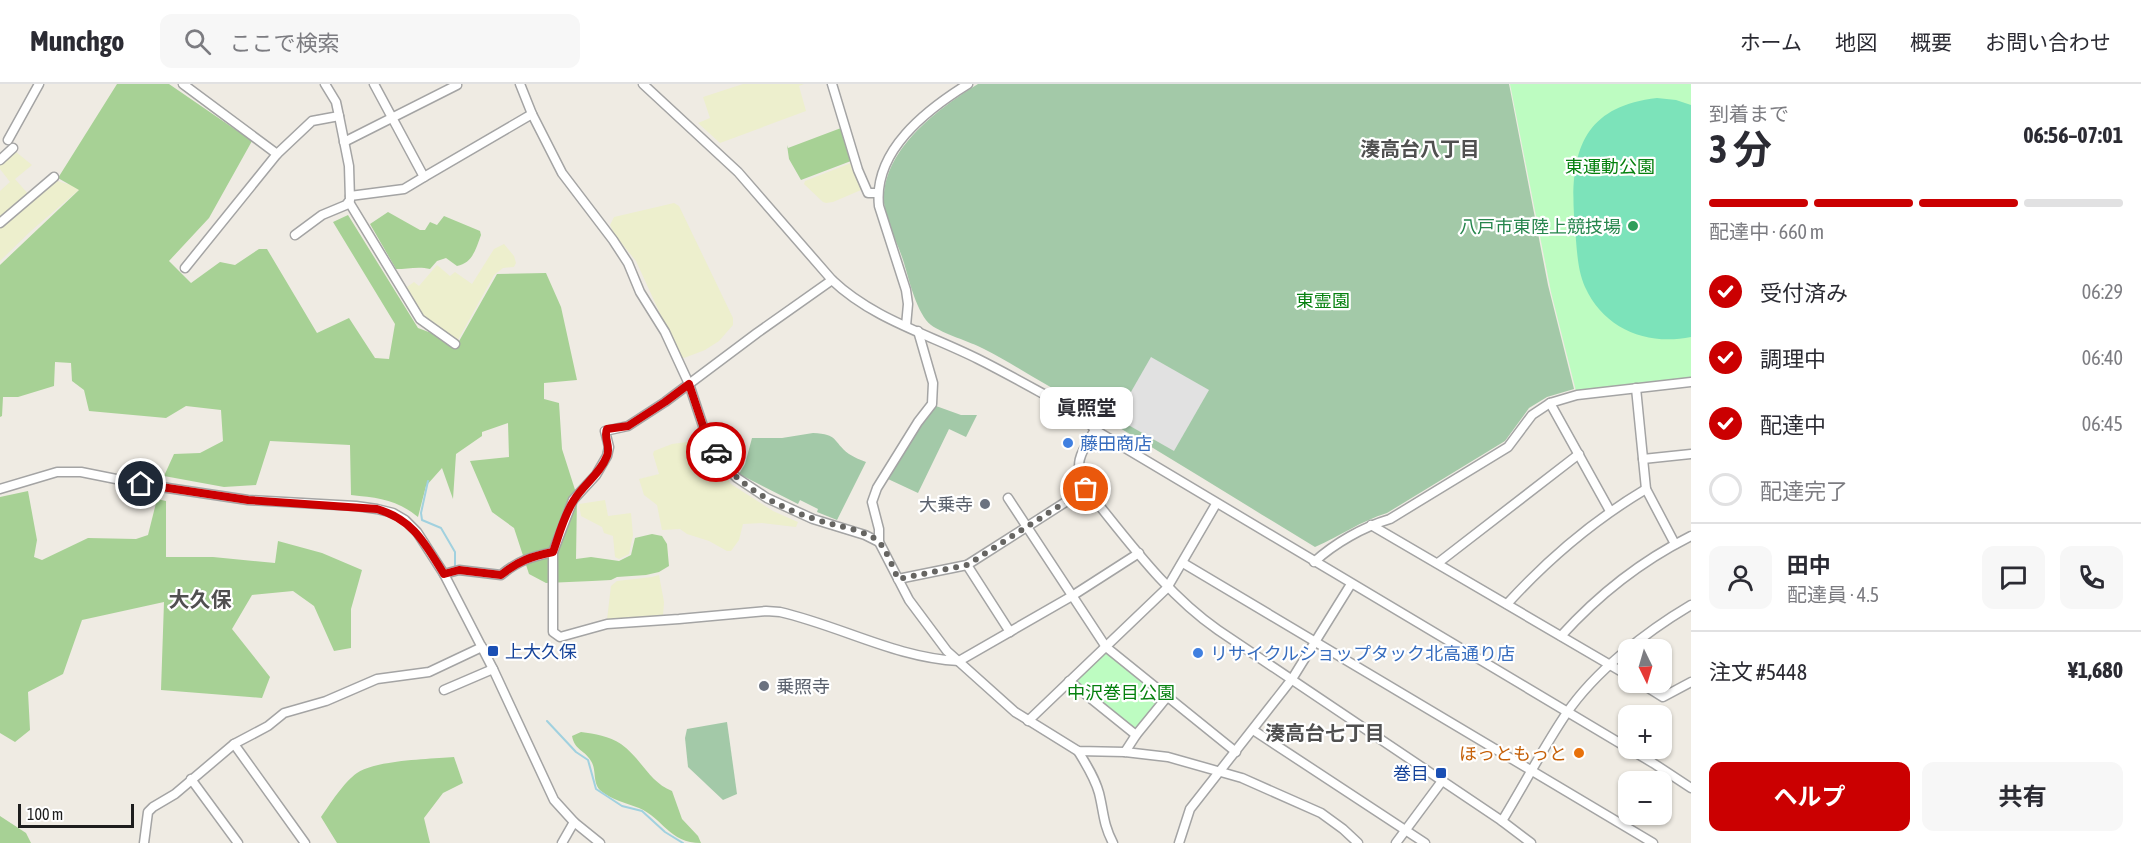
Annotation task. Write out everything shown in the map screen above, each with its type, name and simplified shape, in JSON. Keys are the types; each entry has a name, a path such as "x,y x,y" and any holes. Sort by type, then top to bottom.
{"street":[{"path":"8,140 39,84"},
{"path":"183,84 277,153"},
{"path":"374,84 424,177"},
{"path":"520,84 532,114 568,182 625,258 640,292 665,332 689,384 706,435 722,463 737,478 767,498 796,512 865,535 879,542"},
{"path":"643,84 738,172 832,280 849,296 869,309 979,360 1084,416 1095,430 1653,763 1691,788"},
{"path":"832,84 858,170 868,193 877,193"},
{"path":"906,326 908,314 906,290 883,222 877,193 880,178 888,159 913,126 934,107 968,84"},
{"path":"328,85 336,102 349,166 350,199 420,319 455,344"},
{"path":"344,142 458,85"},
{"path":"295,236 322,215 346,205 350,199 404,189 532,114"},
{"path":"185,268 277,153 312,121 339,116"},
{"path":"0,160 13,148"},
{"path":"0,223 54,177"},
{"path":"832,280 665,402 628,426 605,430 609,447 607,456 596,475 573,500 553,552 553,632 560,637 607,624 679,620 766,611 780,612 901,652 938,660 959,661 1072,596 1139,553"},
{"path":"918,331 933,383 932,404 918,422 877,488 872,502 879,529 879,542 909,600 947,651 1015,712 1078,751 1094,779 1100,795 1105,827 1113,843"},
{"path":"1314,562 1330,549 1371,525 1390,519 1508,447 1532,415 1550,403 1577,395 1691,382"},
{"path":"1636,388 1646,489 1675,544"},
{"path":"1550,403 1610,511"},
{"path":"1095,430 1079,459 1078,469 1086,489 1167,588 1199,617 1502,821 1531,843"},
{"path":"1438,563 1579,454"},
{"path":"1643,459 1691,454"},
{"path":"0,489 57,472 81,472 141,484 248,500 377,509 393,513 411,526 444,574 482,646 554,800 574,822 600,843"},
{"path":"898,579 967,565 1086,489"},
{"path":"1507,604 1566,546 1610,511 1646,489"},
{"path":"1008,498 1106,647 1236,752"},
{"path":"1028,721 1167,588 1216,504"},
{"path":"1371,525 1618,670"},
{"path":"1561,636 1596,599 1647,560 1691,536"},
{"path":"444,574 459,570 501,575 514,564 527,558 553,552"},
{"path":"1183,563 1532,771 1638,839 1653,843"},
{"path":"967,565 1010,632"},
{"path":"1179,843 1190,809 1292,679 1351,584"},
{"path":"1502,821 1567,713 1581,695 1610,665 1656,627 1691,605"},
{"path":"144,843 148,812 153,807 175,794 234,744 268,726 284,713 326,700 377,679 429,672 482,646"},
{"path":"444,690 493,669"},
{"path":"1069,681 1136,735"},
{"path":"1672,692 1691,682"},
{"path":"1657,693 1663,697 1670,693"},
{"path":"1125,752 1167,697"},
{"path":"1253,730 1425,843"},
{"path":"234,744 305,843"},
{"path":"1078,751 1125,752 1168,757 1221,771 1321,813 1358,843"},
{"path":"191,779 238,843"},
{"path":"1396,843 1442,781"},
{"path":"562,843 574,822"}],"green space":[{"path":"117,84 169,84 252,141 209,218 169,261 191,283 220,262 235,265 259,249 267,249 317,333 349,318 375,358 389,359 395,324 333,222 348,215 418,328 458,343 497,274 546,273 561,307 577,380 544,383 544,399 559,403 562,449 577,496 576,559 591,557 619,561 631,555 635,538 652,534 662,536 667,544 669,566 659,572 617,577 611,580 546,583 529,574 514,528 492,512 470,461 509,457 508,423 482,432 482,436 456,454 453,499 442,468 426,486 418,517 394,503 351,495 350,445 270,441 256,485 224,487 164,476 174,454 200,453 223,441 221,410 186,406 166,418 89,411 84,390 72,381 71,363 55,362 54,386 18,397 3,397 2,416 0,417 0,265 79,190 58,178"},
{"path":"743,84 804,84 799,86 806,111 720,143 698,123 710,118 703,97"},
{"name":"東霊園","path":"978,84 1509,84 1548,285 1574,389 1547,397 1529,408 1505,441 1387,513 1315,547 1008,362 936,328 926,320 914,296 887,218 884,203 886,184 892,165 902,148 915,133 946,105"},
{"name":"東運動公園","path":"1510,84 1691,84 1691,382 1577,395 1551,292"},
{"name":"八戸市東陸上競技場","path":"1657,98 1676,100 1691,105 1691,337 1675,339 1643,336 1615,324 1603,314 1593,302 1582,280 1575,229 1574,181 1577,160 1584,141 1594,125 1610,113 1630,103"},
{"path":"841,128 851,161 801,180 789,159 787,145 788,148"},
{"path":"16,152 32,165 15,179 29,195 0,218 0,191 10,182 0,169 0,164"},
{"path":"851,163 861,190 826,203 804,184 805,181"},
{"path":"54,180 81,188 0,261 0,227"},
{"path":"674,203 679,206 733,318 733,325 719,341 705,350 684,358 679,355 636,261 614,234 610,225 614,217"},
{"path":"388,212 420,230 425,230 430,222 437,225 444,216 480,231 481,235 467,262 457,266 446,258 437,261 430,269 396,269 370,224"},
{"path":"504,244 514,256 516,263 514,267 503,268 494,275 458,340 425,320 407,287 414,282 419,286 437,265 450,276 455,272 472,284 494,249"},
{"path":"936,406 961,415 977,415 966,437 949,429 918,493 888,479 922,424"},
{"path":"813,433 831,437 849,454 866,462 837,520 817,512 818,509 800,500 798,504 739,474 745,464 752,438 782,438"},
{"path":"695,441 706,448 731,484 773,511 798,522 796,527 762,523 743,524 739,540 731,551 687,534 680,529 662,530 657,505 644,495 639,479 659,474 654,451 672,444"},
{"path":"28,491 37,540 34,557 42,560 88,538 136,539 148,535 157,499 166,501 166,557 213,557 275,563 278,541 322,553 362,570 351,609 351,648 334,651 314,606 293,591 252,595 232,629 270,677 262,698 161,690 164,602 82,620 63,674 28,692 30,730 15,742 0,733 0,497"},
{"path":"605,500 608,516 631,513 633,535 629,554 619,559 615,557 613,536 604,533 602,527 581,516 579,504"},
{"path":"659,575 664,602 663,616 607,620 611,586 617,581"},
{"name":"中沢巻目公園","path":"1106,647 1167,697 1136,735 1069,681"},
{"path":"727,722 737,794 723,800 688,767 685,738 687,729"},
{"path":"581,732 612,739 628,750 657,782 672,791 682,819 698,836 701,843 681,839 647,812 614,799 601,791 596,784 591,761 573,741 572,736"},
{"path":"454,757 463,783 443,793 424,818 430,843 337,843 321,817 347,782 357,773 377,765"},
{"path":"0,816 26,833 31,843 0,843"}],"shaded area":[{"path":"1151,357 1209,390 1174,451 1116,418"}],"waterway":[{"path":"428,481 421,513 422,520 441,528 455,552 455,567"},
{"path":"547,721 576,752 588,760 596,789 622,806 642,811 665,832 683,843"}],"way so far":[{"path":"716,452 722,463 737,478 767,498 813,519 843,527 879,542 898,579 967,565 1086,489"}],"place":[{"name":"八戸市東陸上競技場","path":"1633,226"},
{"name":"藤田商店","path":"1068,443"},
{"name":"眞照堂","path":"1086,489"},
{"name":"大乗寺","path":"985,504"},
{"name":"上大久保","path":"493,651"},
{"name":"リサイクルショップタック北高通り店","path":"1198,653"},
{"name":"乗照寺","path":"764,686"},
{"name":"ほっともっと","path":"1579,753"},
{"name":"巻目","path":"1441,773"}],"district":[{"name":"湊高台八丁目","path":"1420,148"},
{"name":"大久保","path":"200,599"},
{"name":"湊高台七丁目","path":"1325,732"}],"route":[{"path":"141,484 248,500 356,506 393,513 405,520 417,532 444,574 459,570 501,575 514,564 527,558 553,552 573,500 596,475 607,456 609,447 605,430 628,426 689,384 706,435 716,452"}]}
